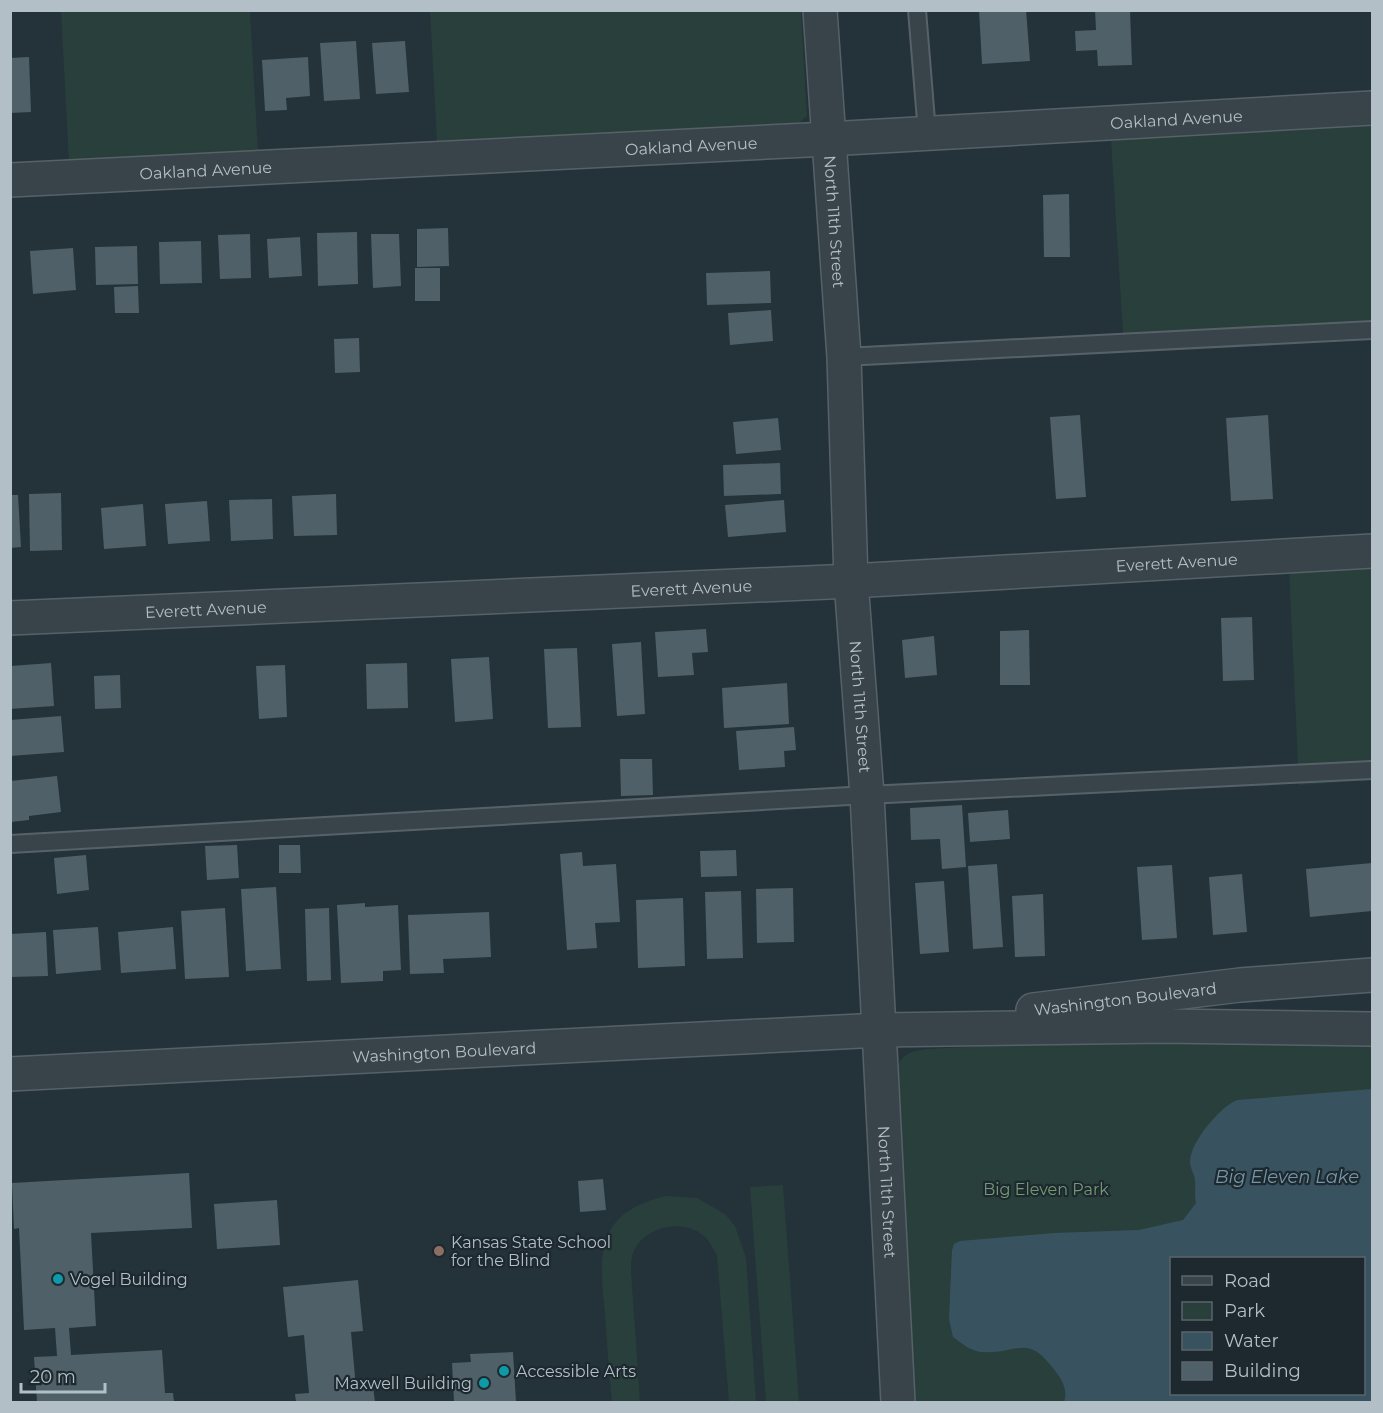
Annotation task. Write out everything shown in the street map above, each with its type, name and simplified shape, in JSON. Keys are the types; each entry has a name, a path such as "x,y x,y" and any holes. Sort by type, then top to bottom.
{"street":[{"name":"North 11th Street","path":"820,10 844,357 851,581 867,795 898,1402"},
{"name":"Oakland Avenue","path":"10,180 828,139 1372,108"},
{"name":"Everett Avenue","path":"10,618 851,581 1372,551"},
{"name":"Washington Boulevard","path":"880,1030 1163,993 1372,975"},
{"name":"Washington Boulevard","path":"10,1074 880,1030 1163,1026 1372,1029"}],"lane":[{"path":"917,10 927,133"},
{"path":"844,357 1372,330"},
{"path":"10,844 867,795 1372,770"}],"green space":[{"path":"61,11 250,11 258,152 69,163"},
{"path":"430,11 801,11 807,116 799,123 437,142"},
{"path":"1372,125 1372,320 1123,334 1111,140"},
{"path":"1372,566 1372,780 1299,785 1289,570"},
{"name":"Big Eleven Park","path":"1123,1039 1372,1043 1372,1402 913,1402 897,1068 902,1059 917,1051"},
{"path":"783,1185 799,1402 766,1402 750,1187"},
{"path":"665,1196 697,1198 725,1214 735,1226 746,1258 756,1402 729,1402 717,1256 705,1237 685,1227 674,1226 652,1232 643,1238 632,1257 640,1402 612,1402 602,1276 604,1246 611,1228 631,1209"}],"water":[{"name":"Big Eleven Lake","path":"1372,1089 1372,1402 1064,1402 1065,1390 1061,1379 1046,1359 1037,1352 1029,1348 1022,1348 981,1352 953,1337 949,1319 954,1244 960,1241 1054,1233 1139,1230 1183,1220 1196,1203 1195,1180 1190,1162 1191,1154 1207,1126 1237,1100"}],"building":[{"path":"979,10 1026,10 1030,61 982,64"},
{"path":"1095,10 1130,10 1132,65 1098,66 1097,50 1076,51 1075,31 1096,30"},
{"path":"356,41 360,99 324,101 320,43"},
{"path":"405,41 409,92 376,94 372,43"},
{"path":"29,57 31,112 10,113 10,58"},
{"path":"308,57 310,96 286,98 287,110 265,111 262,60"},
{"path":"1069,194 1070,257 1044,257 1043,195"},
{"path":"448,228 449,266 417,267 417,229"},
{"path":"357,232 358,284 318,286 317,233"},
{"path":"250,234 251,278 220,279 218,235"},
{"path":"371,234 399,234 401,286 373,288"},
{"path":"300,237 302,276 269,278 267,239"},
{"path":"201,241 202,283 160,284 159,242"},
{"path":"137,246 138,284 96,285 95,247"},
{"path":"73,248 76,290 33,294 30,251"},
{"path":"415,268 440,268 440,301 415,301"},
{"path":"770,271 771,303 707,305 706,273"},
{"path":"138,286 139,313 115,313 114,287"},
{"path":"771,310 773,341 730,345 728,313"},
{"path":"359,338 360,372 335,373 334,339"},
{"path":"1080,415 1086,497 1056,499 1050,417"},
{"path":"1268,415 1273,499 1231,501 1226,418"},
{"path":"778,418 781,450 736,454 733,422"},
{"path":"780,463 781,494 724,496 723,465"},
{"path":"61,493 62,550 30,551 29,494"},
{"path":"336,494 337,535 294,536 292,496"},
{"path":"10,495 18,495 21,547 10,548"},
{"path":"272,499 273,539 231,541 229,500"},
{"path":"784,500 786,532 728,537 725,505"},
{"path":"207,501 210,541 168,544 165,504"},
{"path":"143,504 146,546 104,549 101,508"},
{"path":"1252,617 1254,680 1223,681 1221,618"},
{"path":"706,629 708,652 692,653 694,675 658,677 655,632"},
{"path":"1029,630 1030,685 1000,685 1000,631"},
{"path":"934,636 937,675 905,678 902,640"},
{"path":"641,642 645,714 617,716 612,644"},
{"path":"577,648 581,727 548,728 544,649"},
{"path":"489,657 493,719 455,722 451,659"},
{"path":"51,663 54,706 10,709 10,666"},
{"path":"407,663 408,708 367,709 366,664"},
{"path":"285,665 287,717 259,719 256,666"},
{"path":"120,675 121,708 95,709 94,676"},
{"path":"787,683 789,724 724,728 722,688"},
{"path":"61,716 64,752 10,756 10,720"},
{"path":"794,727 796,750 784,751 785,767 739,770 736,731"},
{"path":"620,759 652,759 653,795 621,796"},
{"path":"57,776 61,812 29,816 29,820 11,822 10,781"},
{"path":"962,805 966,867 942,869 940,839 911,840 910,808"},
{"path":"1008,810 1010,839 970,842 968,813"},
{"path":"237,845 239,878 207,880 205,846"},
{"path":"279,845 300,845 301,873 279,873"},
{"path":"736,850 737,876 701,877 700,851"},
{"path":"582,852 583,866 616,864 620,922 595,923 597,948 567,950 560,854"},
{"path":"86,855 89,890 57,894 54,858"},
{"path":"1372,863 1372,911 1310,917 1306,869"},
{"path":"997,864 1003,947 973,949 968,866"},
{"path":"1172,865 1177,938 1142,940 1137,867"},
{"path":"1242,874 1247,932 1213,935 1209,877"},
{"path":"944,881 949,952 920,954 915,883"},
{"path":"276,887 281,969 246,971 241,889"},
{"path":"793,888 794,942 757,943 756,889"},
{"path":"741,891 743,958 707,959 705,892"},
{"path":"1043,894 1045,956 1015,957 1012,896"},
{"path":"683,898 685,966 638,968 636,900"},
{"path":"365,903 365,907 398,905 401,970 383,971 383,981 341,983 337,905"},
{"path":"225,908 229,977 185,979 181,911"},
{"path":"329,908 331,980 307,981 305,909"},
{"path":"489,912 491,957 443,959 444,973 410,974 408,915"},
{"path":"98,927 101,970 56,974 53,930"},
{"path":"173,927 176,969 121,973 118,932"},
{"path":"46,932 48,976 10,977 10,934"},
{"name":"Vogel Building","path":"189,1173 192,1228 91,1233 96,1326 69,1328 71,1355 162,1350 165,1393 173,1393 174,1402 37,1402 34,1357 57,1356 55,1328 24,1330 19,1228 14,1229 12,1183"},
{"path":"603,1179 606,1210 580,1212 578,1181"},
{"path":"277,1200 280,1245 217,1249 214,1204"},
{"path":"358,1280 363,1331 351,1332 356,1388 373,1387 375,1402 296,1402 295,1394 309,1393 304,1335 288,1337 283,1287"},
{"name":"Maxwell Building","path":"513,1352 516,1402 454,1402 452,1363 471,1362 470,1354"}],"place":[{"name":"Kansas State School for the Blind","path":"439,1251"},
{"name":"Vogel Building","path":"58,1279"},
{"name":"Accessible Arts","path":"504,1371"},
{"name":"Maxwell Building","path":"484,1383"}]}
